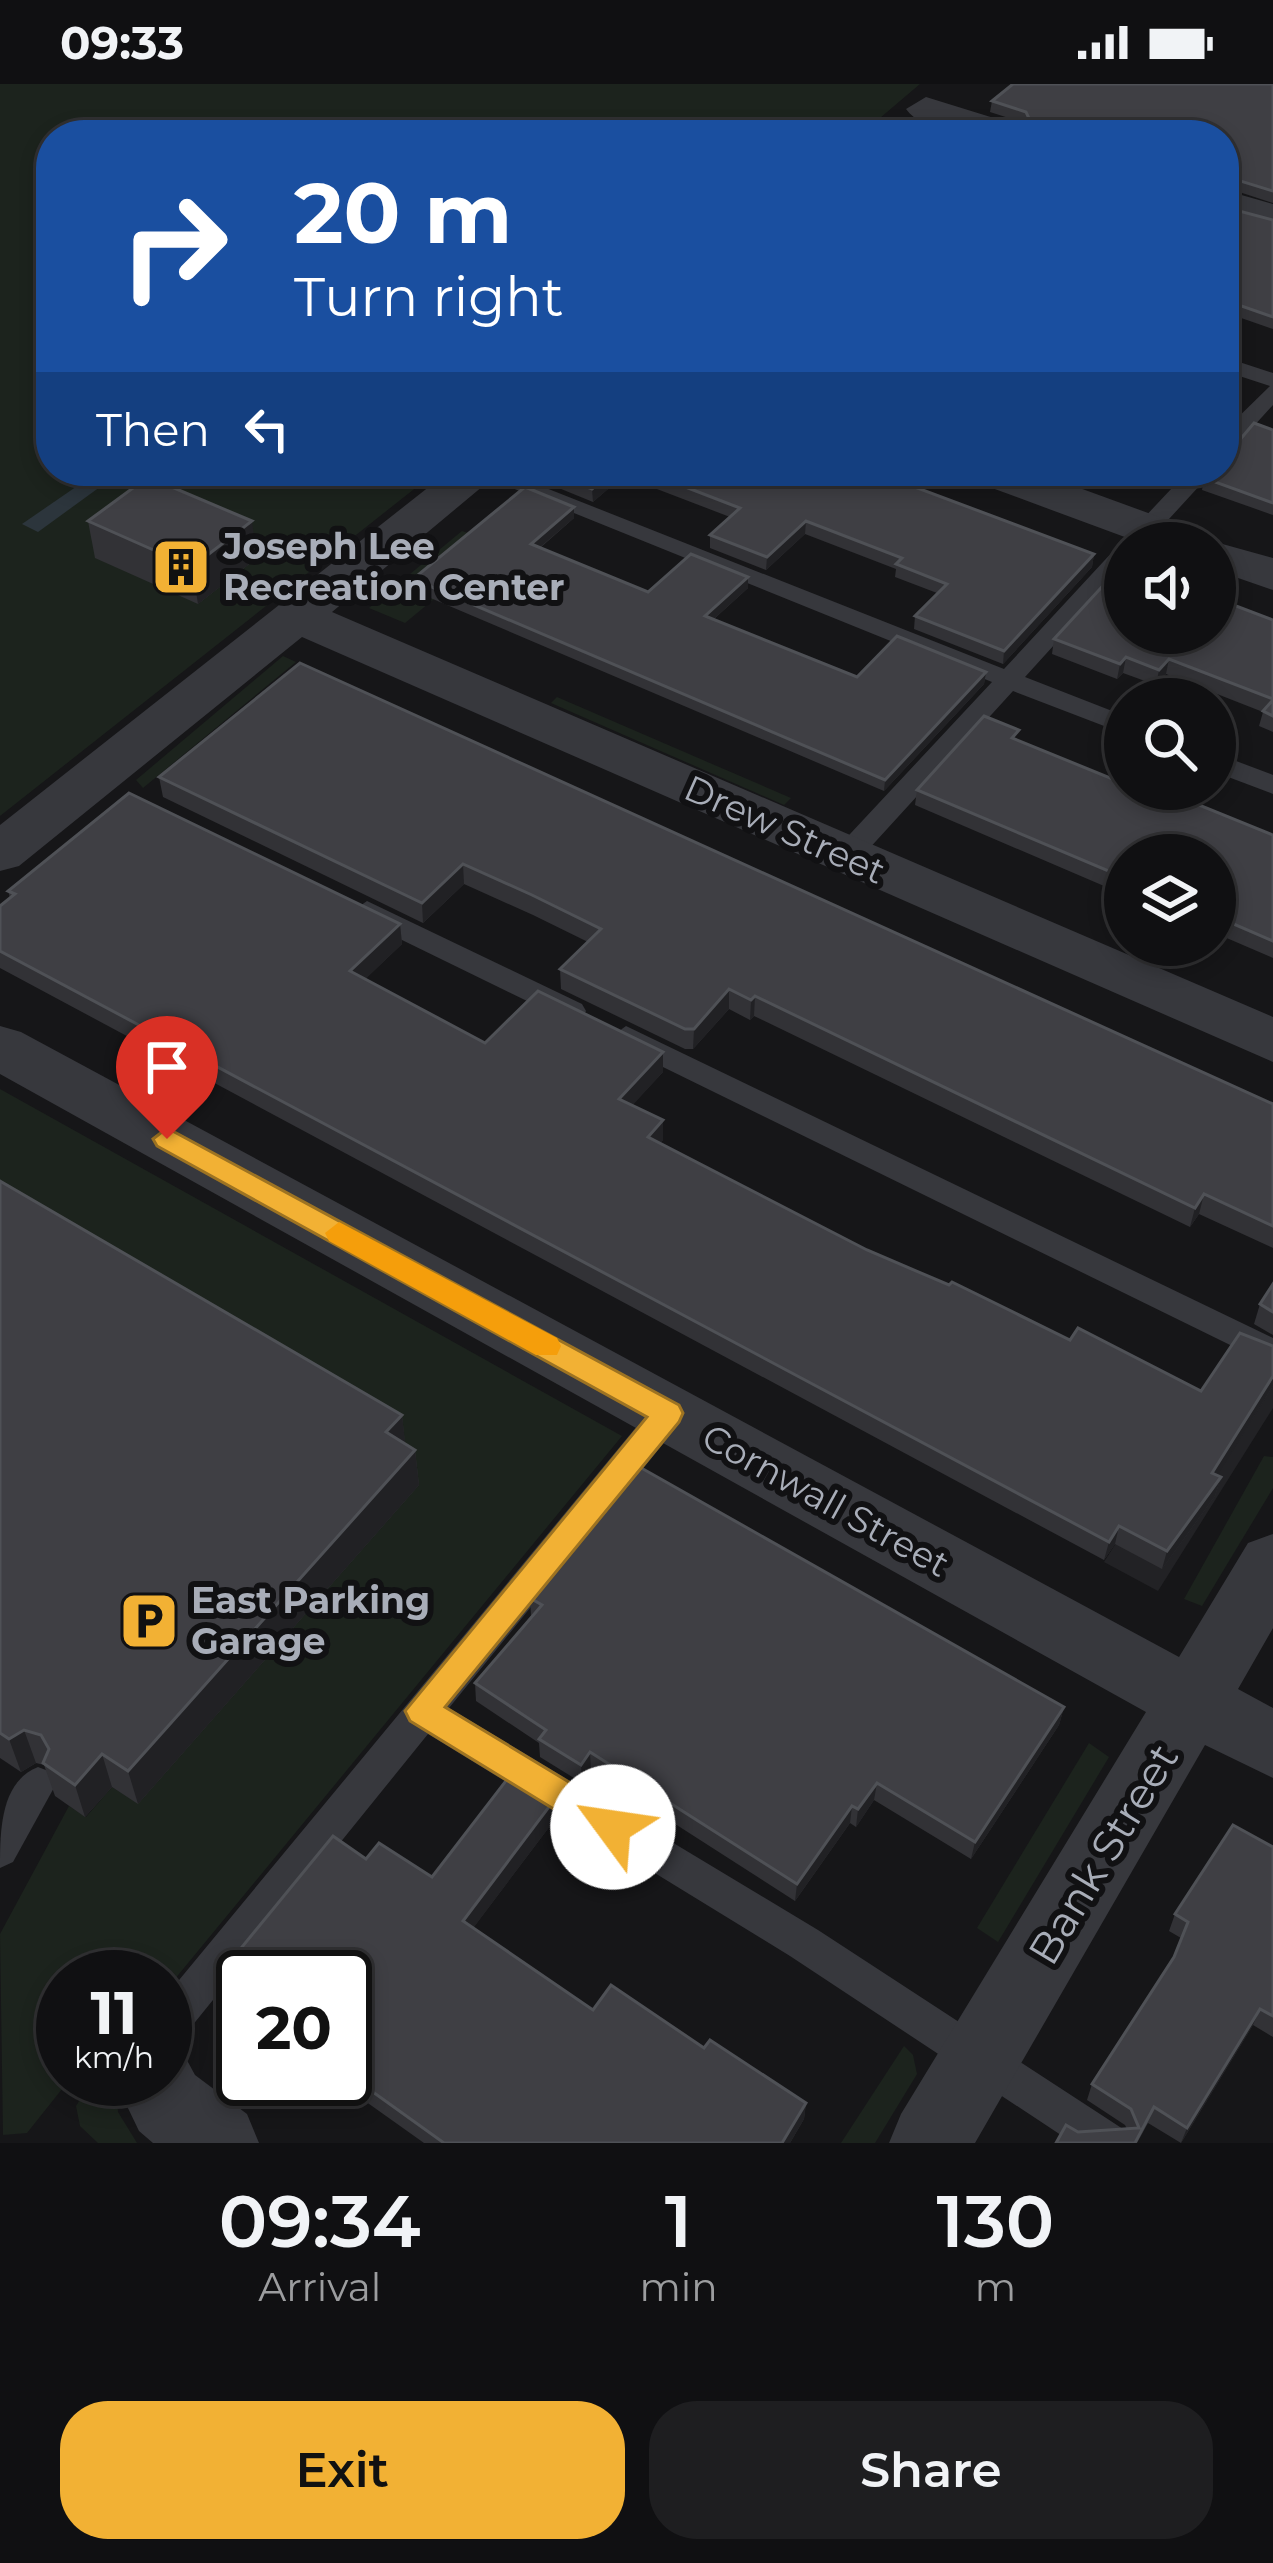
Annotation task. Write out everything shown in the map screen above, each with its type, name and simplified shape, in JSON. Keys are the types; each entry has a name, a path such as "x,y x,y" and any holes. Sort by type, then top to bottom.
{"street":[{"path":"914,120 959,84"},
{"path":"926,110 959,120"},
{"path":"1239,207 1273,217"},
{"path":"0,853 104,783 298,616 461,486"},
{"path":"1023,486 1104,522"},
{"path":"1236,561 1273,574"},
{"name":"Drew Street","path":"298,616 1273,1041"},
{"name":"Cornwall Street","path":"0,1047 1273,1745"},
{"name":"Bank Street","path":"930,2143 1273,1564"},
{"path":"172,2106 218,2143"}],"lane":[{"path":"1239,369 1273,380"},
{"path":"1239,429 1273,392"},
{"path":"518,486 1104,718"},
{"path":"1163,522 1190,486"},
{"path":"846,856 1008,680 1104,585"},
{"path":"1236,770 1273,785"},
{"path":"349,903 1273,1353"},
{"path":"192,1995 668,1413"},
{"path":"422,1711 804,1943 1109,2143"},
{"path":"0,1850 38,1784"}],"shaded area":[{"path":"0,84 920,84 878,120 36,120 36,486 418,486 0,816"},
{"path":"77,486 101,486 38,532 22,524"},
{"path":"462,531 474,535 434,599 405,623 369,608"},
{"path":"283,656 296,662 143,788 136,780"},
{"path":"557,697 791,798 784,805 551,703"},
{"path":"0,1089 622,1436 192,1958 192,1950 36,1950 36,2106 48,2106 27,2133 3,2135 0,1934 69,1806 86,1817 112,1787 138,1803 0,1210"},
{"path":"1234,1357 1273,1376 1273,1408 1158,1591 1104,1562"},
{"path":"1264,1456 1273,1457 1273,1488 1202,1606 1184,1599"},
{"path":"1089,1743 1109,1757 998,1942 977,1928"},
{"path":"904,2046 913,2055 917,2074 875,2143 841,2143"},
{"path":"76,2106 117,2106 137,2143 98,2143 80,2126"}],"building":[{"path":"1013,84 1273,84 1273,191 1239,181 1239,120 1030,120 1026,112 992,101"},
{"path":"1239,211 1273,220 1273,317 1239,305"},
{"path":"1254,423 1273,430 1273,503 1226,486 1239,486 1239,441"},
{"path":"136,486 169,486 252,521 192,567 88,521"},
{"path":"683,486 912,486 1094,554 1004,651 915,616 947,584 896,564 902,558 806,521 767,557 710,535 740,508"},
{"path":"525,487 574,507 531,544 648,592 691,554 748,577 705,616 857,677 897,636 986,672 885,780 413,579"},
{"path":"1104,585 1104,654 1236,654 1236,606 1273,620 1273,699 1236,685 1236,678 1218,678 1169,659 1159,670 1126,657 1120,664 1054,639"},
{"path":"300,663 1273,1104 1273,1226 1204,1194 1195,1208 755,996 751,1000 729,989 694,1029 685,1029 560,969 601,929 532,895 463,864 422,903 159,777"},
{"path":"984,716 1019,730 1012,738 1104,775 1104,810 1212,810 1273,835 1273,941 1236,925 1236,834 1104,834 1104,869 917,790"},
{"path":"129,793 400,924 350,971 485,1043 538,991 663,1052 619,1099 663,1120 648,1137 867,1250 949,1285 952,1282 1070,1340 1078,1328 1201,1391 1240,1333 1273,1346 1273,1376 1212,1473 1221,1477 1167,1551 1119,1526 1109,1542 0,951 0,906 15,894 8,891"},
{"name":"East Parking Garage","path":"0,1181 402,1415 386,1432 415,1450 128,1771 102,1754 75,1785 43,1763 49,1749 41,1735 24,1730 9,1739 0,1733"},
{"path":"1273,1284 1273,1312 1260,1304"},
{"path":"636,1465 1064,1707 975,1842 877,1783 858,1809 852,1806 797,1884 590,1752 581,1765 539,1739 546,1730 475,1683 542,1605 530,1598"},
{"path":"512,1773 555,1799 463,1921 593,2010 611,1985 704,2048 710,2040 806,2103 782,2143 444,2143 372,2091 372,1950 240,1950 333,1836 366,1859 379,1843 432,1877"},
{"path":"1233,1825 1273,1847 1273,2016 1260,2009 1187,2128 1154,2107 1135,2143 1056,2143 1066,2125 1078,2132 1139,2128 1131,2109 1092,2084 1174,1957 1188,1922 1175,1914"}],"slow traffic":[{"path":"339,1233 546,1346"}],"place":[{"name":"Joseph Lee Recreation Center","path":"181,567"},
{"name":"East Parking Garage","path":"149,1621"}],"route":[{"path":"167,1139 668,1413 422,1711 613,1827"}]}
